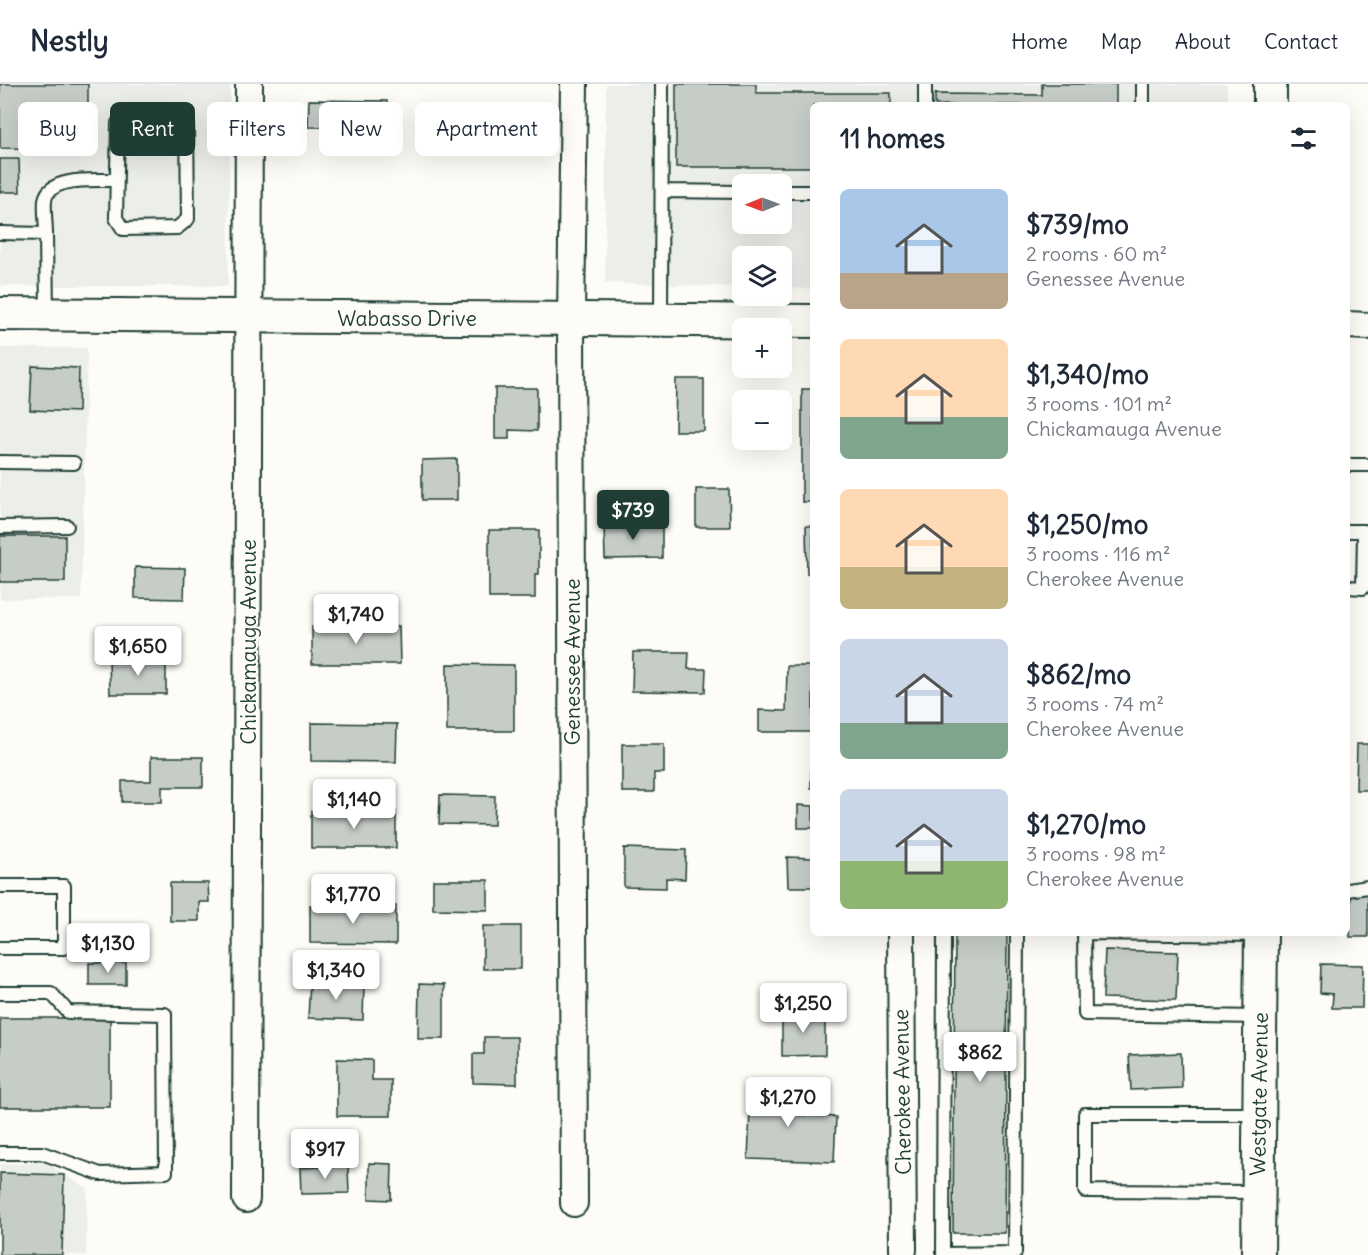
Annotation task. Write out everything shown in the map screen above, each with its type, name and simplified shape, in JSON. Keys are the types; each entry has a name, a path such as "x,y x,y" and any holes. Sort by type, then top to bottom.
{"street":[{"name":"Chickamauga Avenue","path":"246,1199 249,84"},
{"name":"Genessee Avenue","path":"574,84 571,319 574,1203"},
{"path":"1270,84 1270,102"},
{"name":"Wabasso Drive","path":"0,314 810,321"},
{"path":"1350,325 1368,326"},
{"name":"Cherokee Avenue","path":"901,936 903,1250"},
{"name":"Westgate Avenue","path":"1258,1255 1261,936"}],"lane":[{"path":"661,320 662,84"},
{"path":"925,84 925,102"},
{"path":"1143,84 1143,102"},
{"path":"176,111 187,121 188,219 177,228 123,229 116,218 117,180 118,123 127,112 176,111"},
{"path":"47,315 45,198 55,185 72,181 117,180"},
{"path":"662,192 732,192"},
{"path":"792,192 810,192"},
{"path":"0,233 46,234"},
{"path":"0,462 74,463"},
{"path":"1350,465 1368,465"},
{"path":"0,526 67,526"},
{"path":"1350,531 1364,531 1363,588 1350,587"},
{"path":"0,886 64,886 64,948 0,948"},
{"path":"1350,888 1368,887"},
{"path":"944,936 943,1254 1015,1253 1017,936"},
{"path":"1084,936 1085,1014 1260,1017"},
{"path":"0,993 51,993 68,1012 165,1014 166,1172 100,1174 42,1153 0,1153"},
{"path":"1258,1192 1085,1191 1085,1114 1259,1114"}],"shaded area":[{"path":"0,84 230,84 230,102 207,102 207,156 229,156 228,286 0,286"},
{"path":"606,84 1227,84 1227,102 810,102 810,289 792,288 792,246 732,246 732,287 605,283"},
{"path":"0,348 87,348 81,599 0,599"},
{"path":"46,1163 87,1188 86,1255 0,1255 0,1164"}],"building":[{"path":"0,84 88,84 88,102 18,102 18,148 0,148"},
{"path":"676,84 756,84 756,93 891,93 891,102 810,102 810,167 676,167"},
{"path":"1042,84 1116,84 1116,102 935,102 935,94 1042,95"},
{"path":"309,100 387,101 319,102 319,127 308,127"},
{"path":"0,159 19,159 20,192 0,192"},
{"path":"32,366 79,368 78,412 30,410"},
{"path":"676,379 704,379 704,431 675,431"},
{"path":"495,388 537,388 537,431 509,430 509,439 495,439"},
{"path":"802,389 810,389 810,502 802,502"},
{"path":"457,459 457,500 422,500 422,460"},
{"path":"696,489 729,489 730,527 696,527"},
{"path":"604,524 662,524 662,558 605,559"},
{"path":"806,526 810,526 810,574 807,574"},
{"path":"489,530 539,530 539,574 535,574 535,598 489,598"},
{"path":"0,536 65,536 65,582 0,582"},
{"path":"135,567 185,568 184,599 135,598"},
{"path":"399,626 400,664 312,664 312,627"},
{"path":"633,652 689,652 688,669 706,669 705,692 632,691"},
{"path":"109,660 166,660 166,694 110,694"},
{"path":"447,664 514,665 514,731 447,731"},
{"path":"787,666 810,666 810,732 759,732 759,710 786,711"},
{"path":"311,723 397,724 396,762 311,761"},
{"path":"622,744 664,744 664,773 654,773 654,792 622,792"},
{"path":"1357,744 1368,744 1368,790 1356,790"},
{"path":"151,757 203,757 203,787 162,787 162,802 122,802 122,781 151,781"},
{"path":"440,795 495,796 494,825 439,824"},
{"path":"798,805 810,806 810,828 798,828"},
{"path":"311,811 396,811 396,848 311,848"},
{"path":"624,848 686,850 685,879 666,878 666,888 624,887"},
{"path":"787,857 810,858 810,887 788,887"},
{"path":"433,880 488,880 488,910 433,909"},
{"path":"170,883 208,883 209,902 199,902 199,921 170,921"},
{"path":"1351,894 1368,894 1368,937 1350,937"},
{"path":"310,905 396,906 396,944 310,943"},
{"path":"483,926 521,926 521,969 483,969"},
{"path":"955,936 1007,936 1005,1233 953,1233"},
{"path":"1105,950 1178,952 1176,1000 1103,998"},
{"path":"89,963 126,963 126,985 89,985"},
{"path":"1321,964 1363,965 1362,1008 1332,1008 1333,994 1320,993"},
{"path":"310,981 364,983 363,1020 308,1018"},
{"path":"419,984 444,985 444,1039 418,1039"},
{"path":"782,1012 825,1012 825,1055 782,1056"},
{"path":"0,1018 110,1018 110,1107 0,1107"},
{"path":"484,1037 517,1037 517,1084 473,1083 473,1054 484,1054"},
{"path":"1181,1053 1182,1088 1131,1090 1129,1055"},
{"path":"337,1059 372,1060 372,1080 391,1080 391,1116 337,1116"},
{"path":"751,1086 799,1088 798,1115 836,1117 834,1162 748,1159"},
{"path":"369,1163 392,1164 391,1200 369,1199"},
{"path":"348,1166 349,1193 301,1194 300,1168"},
{"path":"0,1173 64,1175 62,1255 0,1255"}]}
